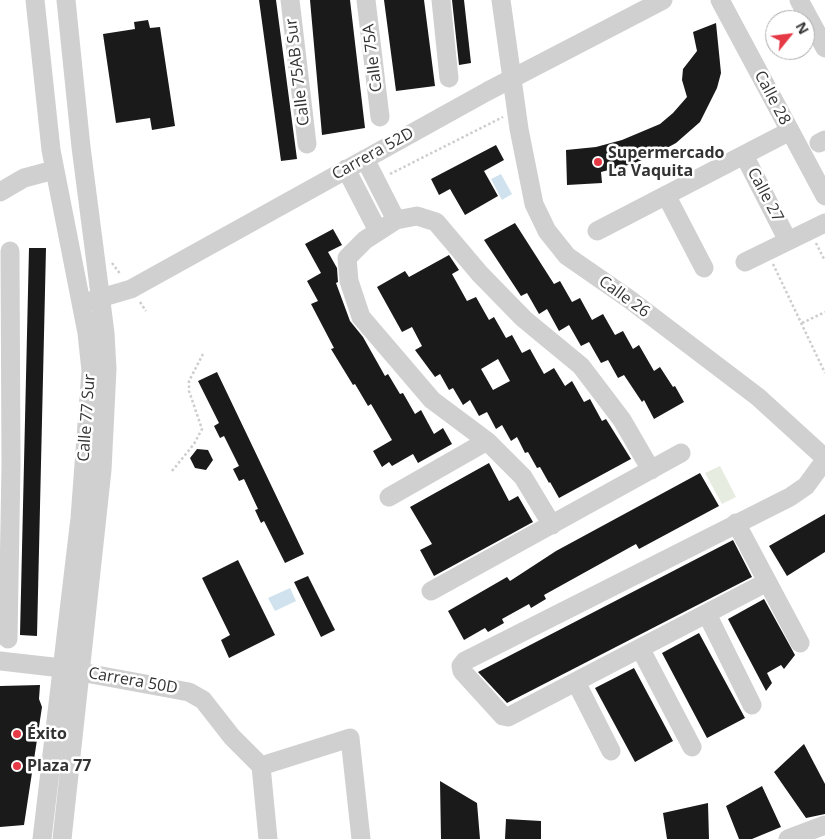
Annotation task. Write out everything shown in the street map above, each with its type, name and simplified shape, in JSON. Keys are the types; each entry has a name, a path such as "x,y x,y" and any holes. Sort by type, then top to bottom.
{"street":[{"name":"Calle 77 Sur","path":"35,0 54,170 81,303 91,371 80,518 62,839"},
{"name":"Calle 77 Sur","path":"42,839 72,671 102,470 108,369 66,0"},
{"name":"Calle 75AB Sur","path":"290,0 307,144"},
{"name":"Calle 75A","path":"366,0 380,117"},
{"path":"441,0 449,78"},
{"name":"Calle 26","path":"501,0 515,109 534,204 547,231 567,256 629,299 758,397 825,459"},
{"name":"Carrera 52D","path":"81,303 101,299 131,289 488,91 664,0"},
{"name":"Calle 28","path":"720,0 825,196"},
{"path":"799,0 825,48"},
{"path":"507,57 530,70"},
{"path":"488,91 515,109"},
{"path":"597,231 790,131"},
{"name":"Calle 27","path":"744,155 785,234"},
{"path":"365,159 396,220"},
{"path":"346,169 378,231"},
{"path":"0,192 24,178 54,170"},
{"path":"666,195 704,268"},
{"path":"552,525 523,477 487,441 432,400 361,317 349,282 347,258 378,231 396,220 417,216 436,222 480,274 524,319 582,366 622,420 651,470"},
{"path":"745,262 817,227"},
{"path":"8,639 6,464 10,251"},
{"path":"389,497 487,441"},
{"path":"431,591 681,453"},
{"path":"767,582 508,717 503,716 462,671 461,666 465,661 798,492 806,486 825,459"},
{"path":"736,523 800,643"},
{"path":"707,614 752,705"},
{"path":"640,648 692,747"},
{"name":"Carrera 50D","path":"0,661 72,671 189,692 203,700 232,738 261,766"},
{"path":"576,682 611,751"},
{"path":"268,839 261,766 350,738 361,839"},
{"path":"788,839 825,825"}],"path":[{"path":"376,181 515,109"},
{"path":"817,227 825,262"},
{"path":"767,251 825,373"},
{"path":"801,324 825,312"},
{"path":"172,472 194,444 202,429 189,391 189,381 203,354"}],"shaded area":[{"path":"720,466 736,497 722,504 705,473"}],"water":[{"path":"501,174 512,194 502,200 491,179"},
{"path":"290,588 296,601 275,611 268,598"}],"building":[{"path":"259,0 276,0 297,159 281,161"},
{"path":"310,0 350,0 365,128 322,135"},
{"path":"384,0 424,0 435,86 396,91"},
{"path":"452,0 464,0 471,63 459,65"},
{"path":"148,20 150,28 160,27 175,126 152,130 150,118 116,123 103,34 135,29 134,22"},
{"path":"716,23 721,73 717,88 700,122 676,143 652,156 632,164 601,172 602,183 567,185 566,150 596,147 622,140 660,124 673,113 687,97 682,80 683,69 697,51 693,32"},
{"path":"496,145 504,160 484,171 498,196 465,215 450,189 439,195 431,179"},
{"path":"515,223 554,284 560,281 572,302 580,298 592,320 603,314 615,335 623,331 633,349 639,345 654,371 660,367 673,387 675,386 684,402 654,419 644,400 642,402 624,375 618,378 608,360 601,363 589,342 581,346 569,325 559,331 547,309 539,314 527,293 521,296 484,240"},
{"path":"333,229 342,245 328,252 337,268 338,282 336,283 350,321 363,337 385,376 388,374 400,394 403,393 415,414 421,410 434,434 443,428 452,444 418,463 413,454 392,466 389,462 382,467 373,451 392,440 371,404 368,406 331,349 334,348 311,304 318,301 307,281 321,273 305,244"},
{"path":"29,248 46,248 37,636 20,635"},
{"path":"449,255 459,270 452,274 467,301 476,297 489,320 494,317 506,338 512,335 522,353 530,349 544,374 554,368 565,386 572,381 584,402 590,399 602,421 606,419 631,459 559,498 540,467 537,468 528,452 525,453 517,437 511,441 502,425 496,429 487,412 479,416 470,400 463,405 453,388 449,390 440,374 435,377 415,350 422,346 412,327 402,332 377,287 405,271 409,277","holes":["498,359 510,381 493,390 481,369"]},
{"path":"217,372 304,554 285,563 264,521 261,523 255,510 258,509 244,479 239,481 233,469 239,466 224,436 220,438 214,426 219,423 198,381"},
{"path":"197,449 208,450 213,460 206,470 195,468 190,458"},
{"path":"489,463 509,501 518,496 533,522 434,576 420,550 432,544 410,507"},
{"path":"700,473 719,506 639,549 636,544 544,595 546,599 531,608 529,604 502,619 504,623 488,632 485,628 464,640 448,611 507,577 510,581 556,551"},
{"path":"825,514 825,552 787,576 769,546"},
{"path":"733,540 752,577 507,703 478,672"},
{"path":"238,560 275,635 229,658 221,640 230,635 202,578"},
{"path":"308,576 335,630 321,637 294,582"},
{"path":"764,599 795,655 784,669 781,665 767,673 772,683 766,691 728,619"},
{"path":"699,633 745,718 707,738 662,653"},
{"path":"634,668 673,741 635,762 595,688"},
{"name":"Plaza 77","path":"40,685 39,699 42,707 24,825 0,827 0,686"},
{"path":"804,744 825,784 825,814 806,818 774,772"},
{"path":"440,781 477,803 480,839 441,839"},
{"path":"762,786 781,827 752,839 739,839 726,806"},
{"path":"708,803 709,839 667,839 663,813"},
{"path":"506,819 541,821 541,839 505,839"}],"place":[{"name":"Supermercado La Vaquita","path":"598,162"},
{"name":"Éxito","path":"17,734"},
{"name":"Plaza 77","path":"17,766"}]}
